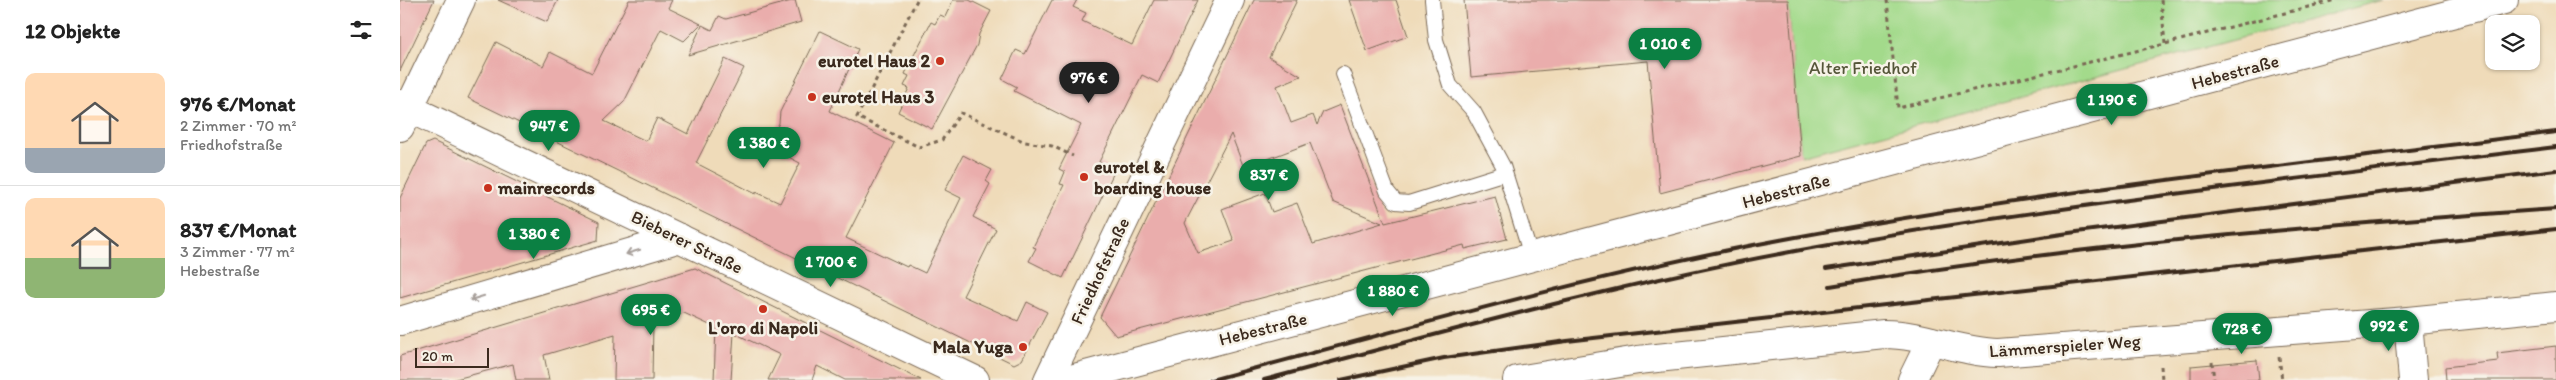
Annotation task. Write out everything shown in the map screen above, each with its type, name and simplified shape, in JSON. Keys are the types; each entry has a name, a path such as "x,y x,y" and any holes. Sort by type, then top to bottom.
{"street":[{"path":"403,113 461,0"},
{"name":"Friedhofstraße","path":"1048,380 1230,0"},
{"name":"Hebestraße","path":"1067,380 1532,259 2504,0"},
{"name":"Bieberer Straße","path":"403,113 680,238 975,380"},
{"path":"400,321 680,238"},
{"name":"Lämmerspieler Weg","path":"1517,380 1638,360 1884,334 1910,336 1971,350 1998,353 2408,321 2556,306"},
{"path":"2408,321 2413,380"},
{"path":"1912,380 1931,341"}],"lane":[{"path":"1432,0 1436,40 1450,85 1474,112 1506,173 1532,259"},
{"path":"1343,74 1388,191 1396,202 1410,203 1506,173"}],"path":[{"path":"917,0 857,117 918,146 942,140 961,113 1025,142 1052,146 1073,156"},
{"path":"1887,0 1898,108 2165,44 2335,0"},
{"path":"2161,0 2165,44"}],"green space":[{"name":"Alter Friedhof","path":"1788,0 2383,0 1801,156"}],"building":[{"path":"400,0 434,0 400,71"},
{"path":"498,0 558,0 547,22"},
{"path":"629,0 672,0 668,8 701,24 684,41 661,29 624,102 604,121 646,141 657,118 688,134 725,59 744,68 696,163 756,194 756,192 780,203 800,163 767,146 779,123 780,112 820,31 858,49 830,111 894,143 846,238 907,267 908,265 925,273 961,198 945,190 963,155 992,170 986,181 990,184 973,217 996,229 963,296 1018,321 1027,302 1047,312 1022,360 1014,364 468,98 496,42 543,66 550,52 592,73"},
{"path":"795,0 801,22 688,55 702,25 712,30 719,16 726,19"},
{"name":"eurotel Haus 2","path":"953,0 969,0 991,11 979,34 977,45 932,129 898,112 909,88 904,86 909,76 905,74 913,57 931,22 935,24 940,15 945,17"},
{"path":"1052,0 1077,0 1073,7 1086,13 1082,21 1132,45 1154,0 1198,0 1158,83 1142,75 1099,162 1115,170 1063,278 1029,261 1036,248 1033,247 1064,185 1060,184 1065,172 1059,169 1081,125 1014,91 1017,87 1002,79 1016,50 1025,54"},
{"path":"1254,0 1297,0 1269,57 1301,76 1277,86 1291,123 1313,115 1317,125 1323,112 1340,105 1385,223 1495,196 1507,239 1465,249 1464,245 1116,336 1100,317","holes":["1231,134 1244,168 1310,143 1333,202 1382,223 1313,244 1297,203 1272,212 1265,193 1222,209 1234,241 1198,253 1185,223"]},
{"path":"1349,0 1396,0 1408,36 1367,51"},
{"path":"1464,0 1788,0 1801,156 1660,193 1648,61 1471,77"},
{"path":"433,141 599,222 598,240 400,298 400,198 426,144"},
{"path":"695,268 921,380 845,380 817,366 812,380 768,380 780,355 734,333 731,380 714,380 716,328 684,313 653,322 652,380 614,380 615,334 544,355 549,380 516,380 513,364 452,380 400,380 400,356"},
{"path":"2556,346 2556,380 2446,380 2445,367 2498,361 2497,353"},
{"path":"2257,360 2259,380 2191,380 2191,366"}],"railway":[{"path":"1211,380 1568,286 1712,253 1785,239 2073,192 2556,132"},
{"path":"1264,380 1592,295 1658,279 1790,252 2076,207 2556,147"},
{"path":"1826,269 2069,233 2556,170"},
{"path":"1830,286 2011,259 2192,238 2556,209"},
{"path":"1341,380 1444,358 1567,341 2556,229"}],"place":[{"name":"eurotel Haus 2","path":"940,61"},
{"name":"eurotel Haus 3","path":"812,97"},
{"name":"eurotel & boarding house","path":"1084,177"},
{"name":"mainrecords","path":"488,188"},
{"name":"L'oro di Napoli","path":"763,309"},
{"name":"Mala Yuga","path":"1023,347"}]}
